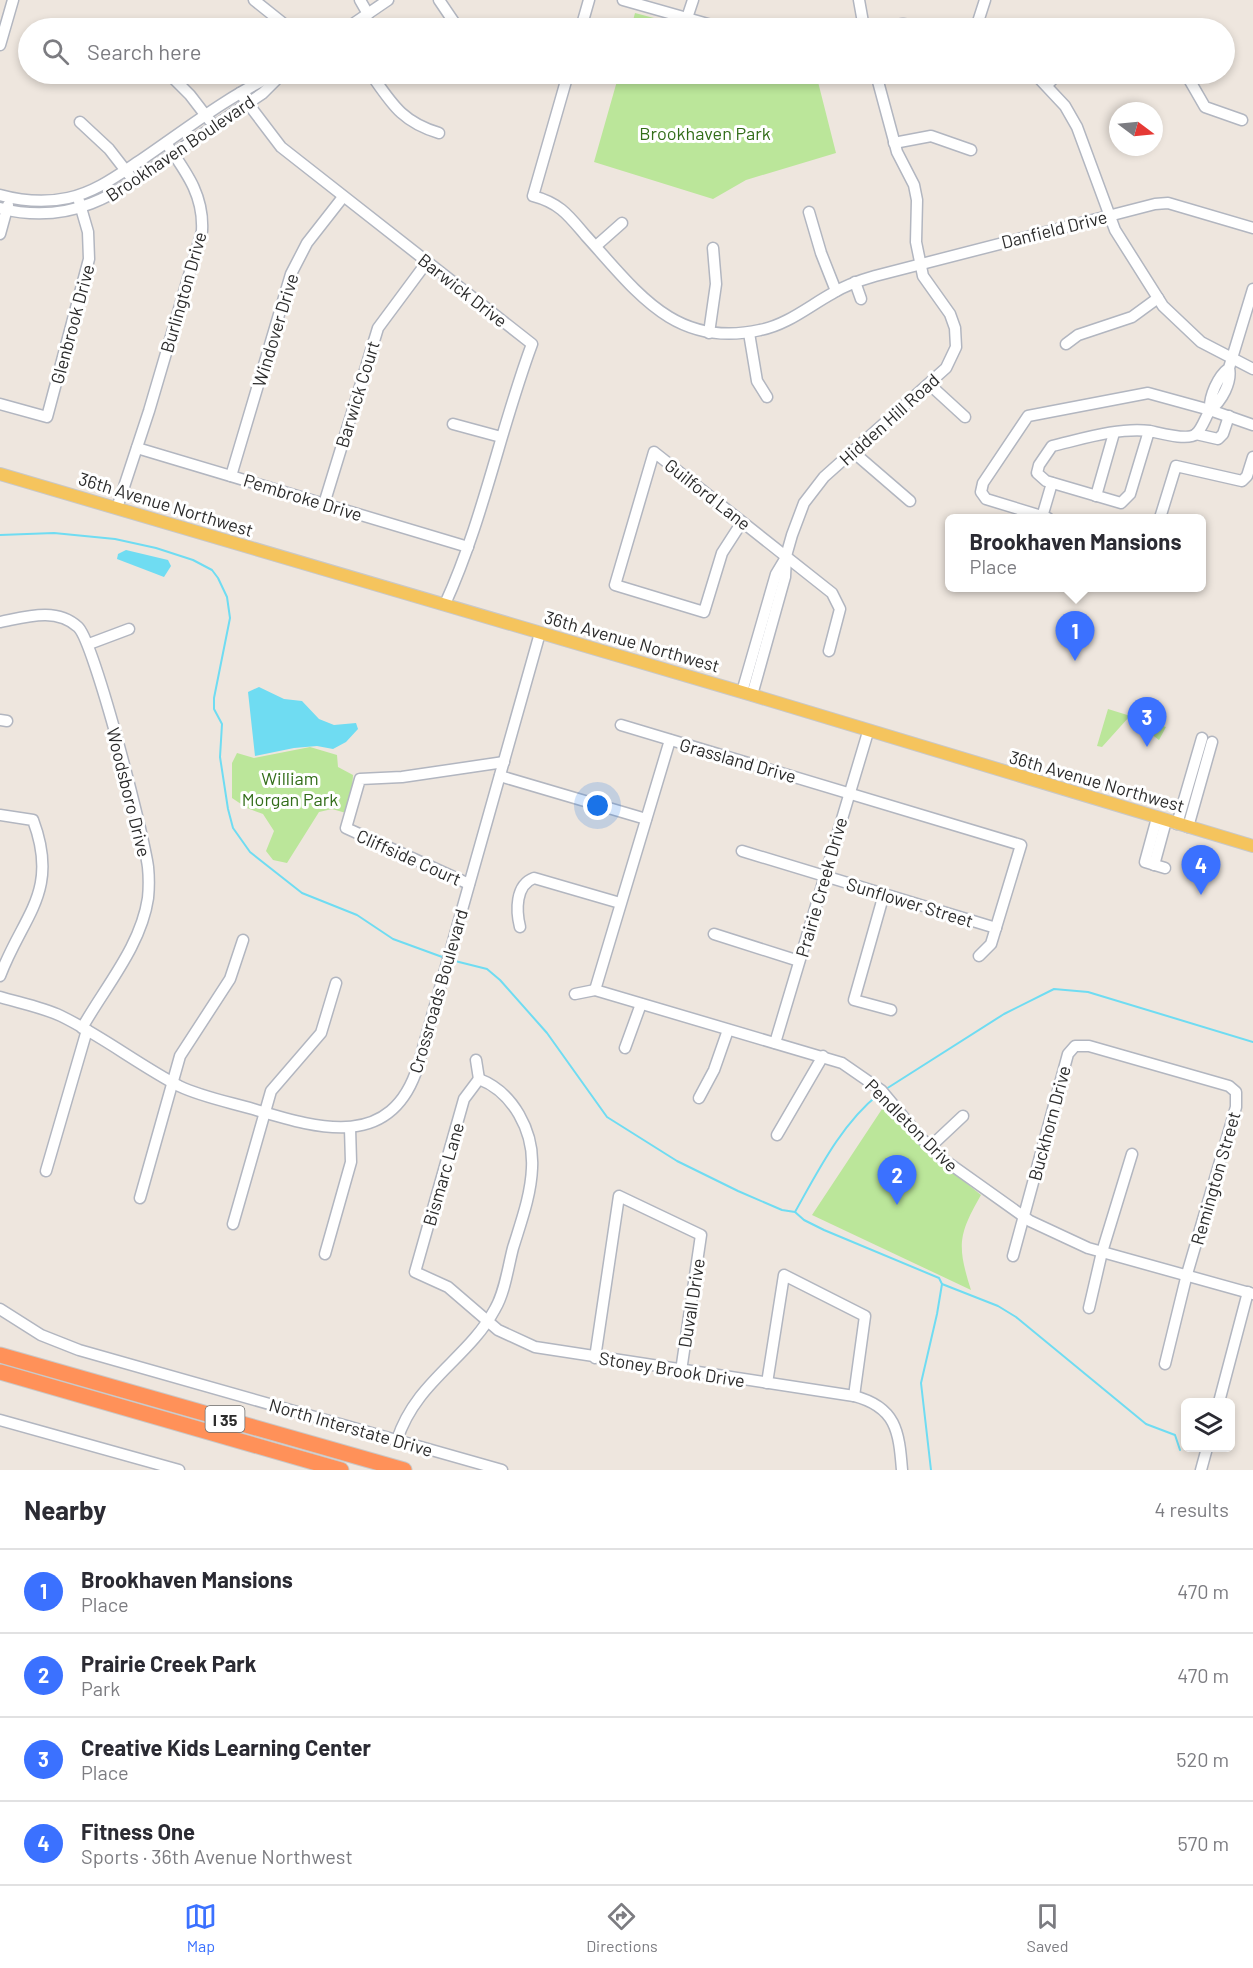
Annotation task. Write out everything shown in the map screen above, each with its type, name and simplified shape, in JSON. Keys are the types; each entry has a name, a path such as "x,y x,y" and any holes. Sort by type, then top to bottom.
{"highway":[{"path":"0,1346 46,1368"},
{"name":"I 35","path":"0,1355 404,1470"},
{"name":"I 35","path":"0,1372 341,1470"}],"main road":[{"name":"36th Avenue Northwest","path":"0,474 449,605 1253,846"}],"street":[{"path":"0,45 13,0"},
{"path":"254,0 276,18"},
{"path":"360,0 368,14"},
{"path":"362,18 388,0"},
{"path":"440,0 452,18"},
{"path":"583,18 589,0"},
{"path":"623,0 687,18 693,0"},
{"path":"859,0 862,18"},
{"path":"979,18 985,0"},
{"path":"178,84 213,126"},
{"name":"Brookhaven Boulevard","path":"5,196 50,201 77,195 105,184 206,115 257,84"},
{"name":"Brookhaven Boulevard","path":"3,209 46,214 81,208 110,196 247,104 270,84"},
{"path":"379,84 403,116 425,129 439,133"},
{"name":"Danfield Drive","path":"565,84 533,196 559,206 651,306 678,324 709,333 749,333 779,325 855,282 920,263 1164,203 1253,228"},
{"name":"Hidden Hill Road","path":"747,694 776,574 786,556 798,516 809,494 852,451 929,384 951,361 956,347 956,333 950,314 930,289 920,263 916,242 917,200 914,185 894,143 879,84"},
{"path":"1192,84 1205,107 1242,120"},
{"path":"1047,85 1065,106 1081,137 1109,215 1124,246 1158,298 1188,332 1231,363 1253,369"},
{"name":"Barwick Drive","path":"240,93 281,147 532,344 449,605"},
{"path":"80,122 109,149 133,181"},
{"path":"894,143 931,136 971,150"},
{"name":"Burlington Drive","path":"120,509 201,231 202,214 196,189 166,143"},
{"name":"Glenbrook Drive","path":"0,404 46,417 88,268 89,241 77,195"},
{"path":"0,234 5,196"},
{"name":"Windover Drive","path":"231,476 291,274 307,243 343,197"},
{"path":"809,212 821,254 836,291"},
{"path":"596,246 622,223"},
{"path":"709,333 716,284 713,248"},
{"name":"Barwick Court","path":"324,504 378,328 427,262"},
{"path":"855,282 861,299"},
{"path":"1196,434 1210,410 1209,401 1223,372 1231,363 1253,289"},
{"path":"1066,344 1078,335 1132,317 1158,298"},
{"path":"749,333 757,381 767,397"},
{"path":"929,384 965,417"},
{"path":"1033,514 986,499 981,492 983,483 1028,416 1148,393 1253,424"},
{"path":"1149,431 1127,500 1121,503 1052,483 1037,473 1039,465 1052,446 1114,433 1149,431 1169,436 1196,434 1218,440 1223,434 1229,417"},
{"path":"453,424 501,437"},
{"path":"1096,496 1114,433"},
{"name":"Pembroke Drive","path":"137,448 468,547"},
{"path":"852,451 910,501"},
{"name":"Guilford Lane","path":"742,522 722,553 704,612 615,585 654,452 832,592 839,603 839,616 830,651"},
{"path":"1162,514 1176,466 1242,481 1247,477 1253,457"},
{"path":"1046,514 1052,483"},
{"name":"Woodsboro Drive","path":"0,622 55,615 78,626 89,644 144,847 149,885 145,909 136,936 84,1029 46,1171"},
{"path":"89,644 129,629"},
{"name":"Crossroads Boulevard","path":"0,997 51,1012 84,1029 172,1082 203,1095 320,1128 350,1128 389,1111 408,1090 418,1066 540,633"},
{"path":"621,724 669,740"},
{"name":"Prairie Creek Drive","path":"775,1043 868,732"},
{"name":"Grassland Drive","path":"595,990 669,740 1021,845"},
{"path":"1165,868 1145,862 1172,822 1207,740"},
{"name":"Cliffside Court","path":"469,884 346,828 354,798 360,779 402,777 504,762"},
{"path":"500,776 646,819"},
{"path":"0,815 33,820 41,847 43,869 36,905 0,976"},
{"name":"Sunflower Street","path":"979,956 991,944 1021,845"},
{"name":"Sunflower Street","path":"742,851 996,928"},
{"path":"520,927 517,908 521,890 526,882 534,878 542,878 620,903"},
{"path":"884,894 854,1000 891,1010"},
{"path":"714,934 799,961"},
{"path":"140,1198 183,1050 230,979 243,939"},
{"path":"233,1224 264,1112 277,1082 321,1032 336,983"},
{"path":"575,994 595,990"},
{"name":"Pendleton Drive","path":"595,990 842,1063 884,1092 930,1147 960,1172 1022,1216 1065,1239 1102,1252 1251,1293"},
{"path":"626,1048 641,1004"},
{"path":"699,1098 714,1070 728,1030"},
{"name":"Buckhorn Drive","path":"1022,1216 1068,1054 1075,1046 1083,1044 1227,1085"},
{"path":"777,1135 823,1056"},
{"path":"397,1440 404,1420 417,1398 487,1321 495,1309 528,1195 532,1166 527,1134 512,1104 497,1088 479,1079 476,1060"},
{"name":"Bismarc Lane","path":"415,1272 464,1099 479,1079"},
{"name":"Remington Street","path":"1187,1274 1236,1107 1236,1092 1227,1085"},
{"path":"930,1147 963,1116"},
{"path":"325,1254 351,1162 350,1128"},
{"path":"1089,1308 1102,1252 1132,1154"},
{"name":"Duvall Drive","path":"595,1358 619,1196 701,1235 681,1371"},
{"path":"1013,1256 1022,1216"},
{"name":"Stoney Brook Drive","path":"415,1272 448,1287 510,1338 535,1347 854,1396 870,1401 891,1417 899,1440 902,1470"},
{"path":"1165,1364 1187,1274"},
{"path":"767,1383 784,1275 865,1316 854,1396"},
{"path":"1221,1398 1251,1293"},
{"name":"North Interstate Drive","path":"0,1309 32,1331 80,1350 502,1470"},
{"path":"0,1419 178,1470"},
{"path":"1201,1470 1206,1453"}],"green space":[{"path":"635,13 654,18 634,18"},
{"name":"Brookhaven Park","path":"616,84 819,84 836,153 746,180 713,199 594,162"},
{"path":"1108,709 1166,727 1159,740 1129,717 1102,747 1097,746"},
{"name":"William Morgan Park","path":"310,747 337,755 338,767 353,775 346,813 332,809 319,812 287,863 273,860 266,851 274,831 263,814 247,808 232,798 232,763 237,753 254,758"},
{"path":"886,1103 918,1144 981,1195 968,1221 962,1241 963,1262 971,1290 812,1215"}],"water":[{"path":"126,550 168,560 171,566 164,577 117,559 118,554"},
{"path":"259,687 284,699 302,701 319,719 334,725 356,723 358,729 346,742 333,749 317,746 294,748 255,756 248,692"}],"waterway":[{"path":"0,535 54,533 115,539 156,548 193,560 212,570 227,597 230,618 214,698 214,709 222,724 220,757 233,828 250,852 302,893 357,915 393,939 445,958"},
{"path":"451,960 487,969 500,980 547,1033 607,1117 677,1161 738,1191 782,1210 795,1212 804,1220 824,1230 939,1278 942,1284 937,1314 921,1383 931,1470"},
{"path":"886,1089 1004,1014 1054,989 1088,992 1253,1042"},
{"path":"795,1212 842,1133 879,1094"},
{"path":"942,1284 998,1306 1016,1317 1146,1424 1175,1435 1180,1450"}],"place":[{"name":"Brookhaven Mansions","path":"1075,661"},
{"name":"Creative Kids Learning Center","path":"1147,747"},
{"name":"Fitness One","path":"1201,895"},
{"name":"Prairie Creek Park","path":"897,1205"}]}
